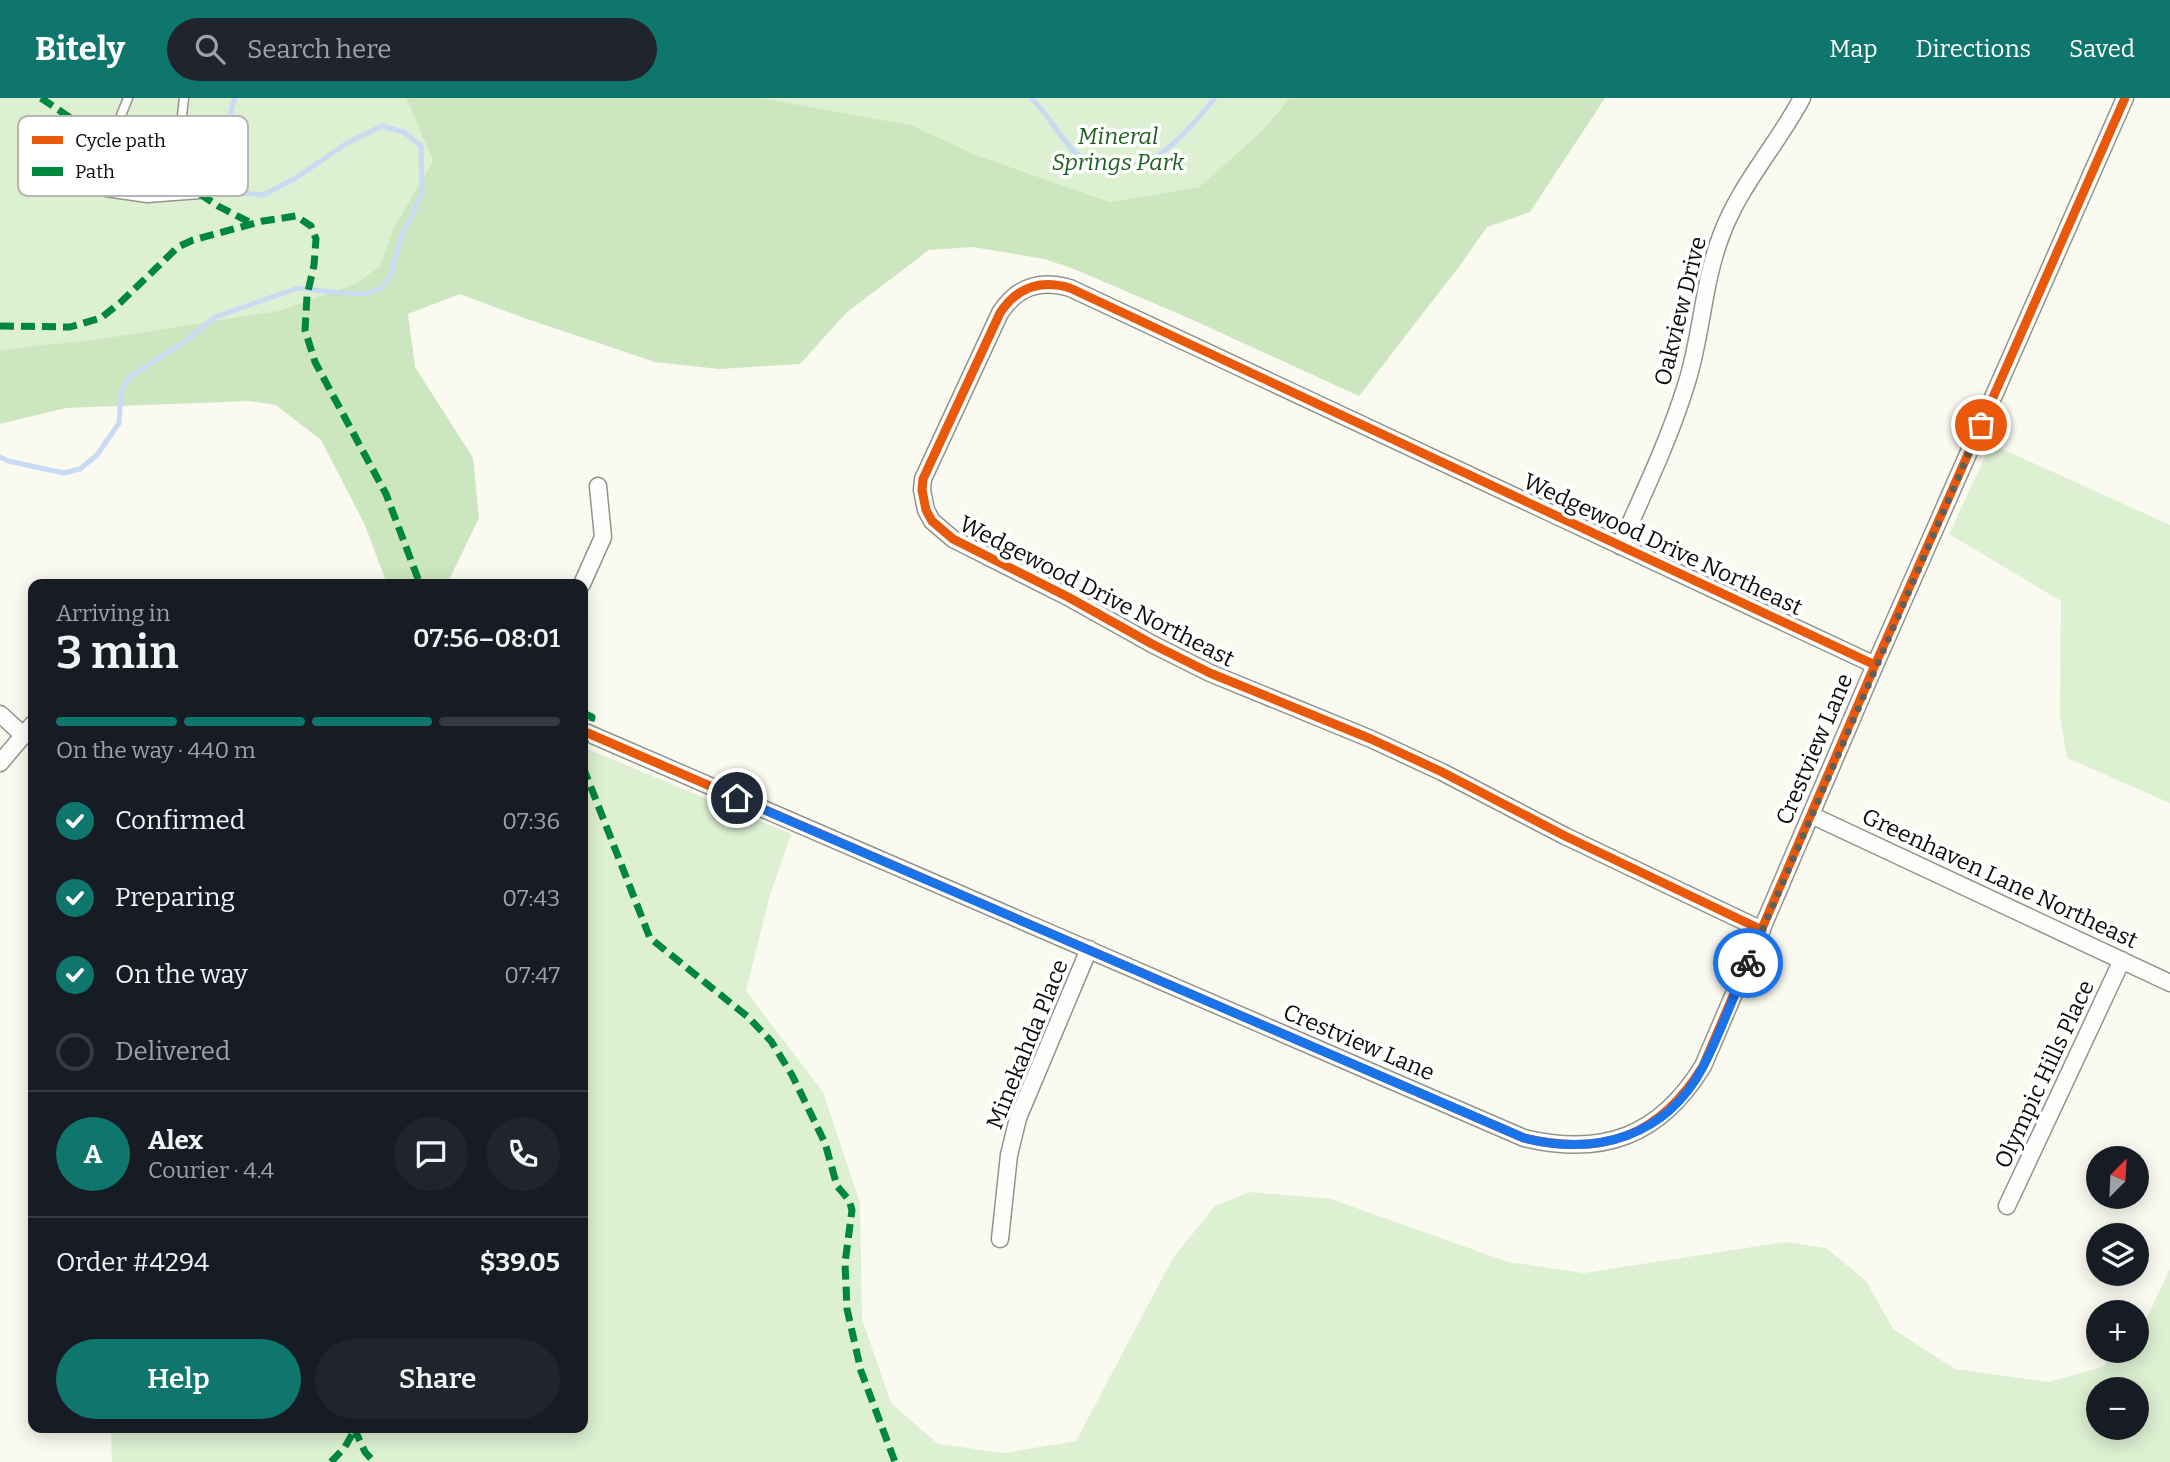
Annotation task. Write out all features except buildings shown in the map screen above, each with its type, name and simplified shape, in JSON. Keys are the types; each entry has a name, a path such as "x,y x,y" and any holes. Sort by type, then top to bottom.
{"street":[{"name":"Oakview Drive","path":"1620,546 1670,432 1688,381 1701,329 1711,268 1721,236 1735,205 1785,130 1802,98"},
{"name":"Crestview Lane","path":"588,733 1524,1138 1553,1145 1583,1146 1620,1138 1654,1122 1673,1106 1690,1088 1703,1066 1875,665 2125,98"},
{"name":"Wedgewood Drive Northeast","path":"1762,930 1565,836 1430,766 1210,673 943,533 926,510 923,479 1008,300 1021,290 1040,283 1056,284 1875,665"},
{"path":"584,579 603,537 598,486"},
{"path":"0,714 28,730 0,763"},
{"name":"Greenhaven Lane Northeast","path":"1811,815 2170,983"},
{"name":"Minekahda Place","path":"1000,1239 1009,1155 1018,1118 1089,949"},
{"name":"Olympic Hills Place","path":"2007,1206 2122,960"}],"lane":[{"path":"121,116 128,98"},
{"path":"182,116 184,98"},
{"path":"133,196 174,196"}],"green space":[{"path":"0,98 406,98 433,161 393,229 380,266 355,284 320,297 386,579 365,525 291,369 107,338 0,350"},
{"path":"406,98 761,98 911,125 976,155 1110,202 1199,187 1262,131 1290,98 1605,98 1530,212 1487,227 1359,396 1074,269 1044,259 973,247 929,250 846,313 800,364 719,369 655,362 460,294 408,314 415,367 473,458 479,518 449,579 385,579 365,525 321,440 276,405 250,401 66,408 0,424 0,350 107,338 279,311 355,284 380,266 393,229 433,161"},
{"name":"Mineral Springs Park","path":"761,98 1290,98 1262,131 1199,187 1110,202 976,155 911,125"},
{"path":"1991,444 2170,525 2170,803 2067,758 2060,717 2061,601 1949,534"},
{"path":"588,749 791,834 770,895 746,991 823,1092 860,1203 862,1319 891,1403 938,1444 1004,1453 1076,1441 1173,1258 1215,1206 1250,1192 1331,1199 1508,1262 1584,1273 1785,1242 1826,1248 1866,1281 1893,1329 1955,1369 2048,1382 2103,1367 2106,1363 2149,1363 2149,1313 2170,1269 2170,1462 112,1462 111,1433 588,1433"}],"waterway":[{"path":"231,116 235,98"},
{"path":"1031,98 1079,155 1101,165 1122,168 1139,165 1168,148 1215,98"},
{"path":"0,457 64,473 80,469 97,455 119,423 121,394 128,378 186,341 215,317 298,288 349,294 368,293 382,288 391,275 401,237 422,194 421,146 404,132 382,126 347,143 296,178 263,195 248,194"}],"marked path":[{"path":"41,98 68,116"},
{"path":"203,196 253,224"},
{"path":"0,326 70,327 101,318 178,247 193,240 263,221 296,216 311,226 316,239 305,330 315,362 386,494 418,579"},
{"path":"588,715 592,717 588,731"},
{"path":"588,780 650,938 748,1017 771,1041 792,1075 825,1143 837,1186 849,1200 852,1210 845,1263 847,1309 861,1371 895,1462"},
{"path":"331,1462 345,1447 353,1433"},
{"path":"356,1433 365,1452 374,1462"}],"cycle path":[{"path":"588,733 1524,1138 1579,1145 1604,1142 1627,1135 1648,1125 1668,1109 1703,1066 1875,665 2125,98"},
{"path":"1762,930 1565,836 1442,772 1371,739 1210,673 953,539 932,521 926,510 923,479 1000,313 1014,297 1030,287 1059,285 1875,665"}],"way so far":[{"path":"1748,963 1981,425"}],"route":[{"path":"737,798 1524,1138 1553,1145 1583,1146 1608,1142 1632,1134 1654,1122 1673,1106 1690,1088 1703,1066 1748,963"}]}
